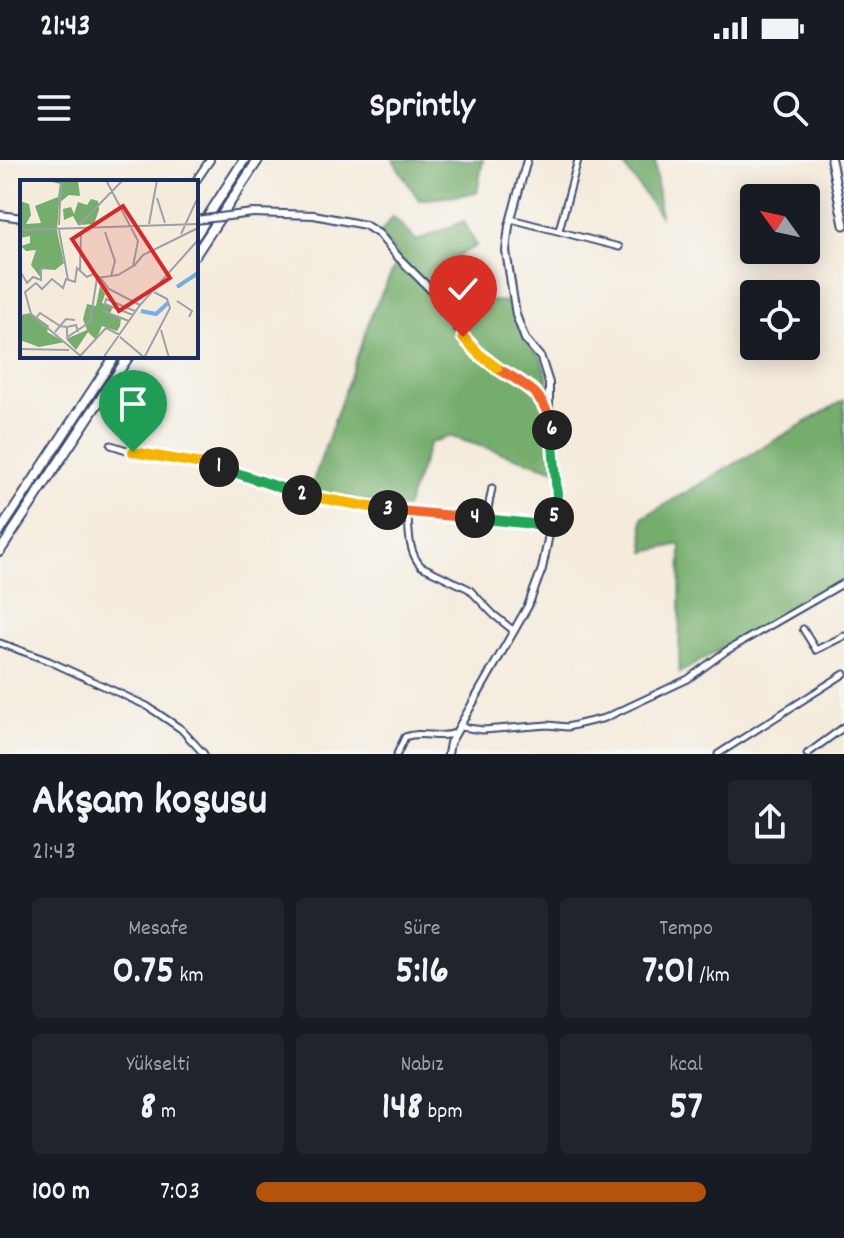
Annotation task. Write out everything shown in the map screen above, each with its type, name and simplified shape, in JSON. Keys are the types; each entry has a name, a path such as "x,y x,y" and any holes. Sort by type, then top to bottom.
{"highway":[{"path":"198,232 244,160"},
{"path":"198,251 258,160"},
{"path":"0,531 114,358"},
{"path":"0,551 128,358"}],"main road":[{"path":"831,160 844,225"}],"street":[{"path":"196,180 210,160"},
{"path":"448,754 450,743 528,606 542,569 557,495 549,383 541,358 525,339 516,315 506,251 527,160"},
{"path":"559,230 578,160"},
{"path":"198,220 253,213 314,215 365,225 379,234 440,299 463,337 479,354 541,397 549,413"},
{"path":"0,215 20,218"},
{"path":"511,219 619,247"},
{"path":"111,445 133,452 224,468 311,498 408,514 552,526"},
{"path":"486,519 492,488"},
{"path":"408,514 410,543 421,566 469,589 514,631"},
{"path":"397,754 405,737 416,732 439,736 458,730 548,725 567,727 605,718 688,679 726,651 844,583"},
{"path":"803,629 816,650 844,636"},
{"path":"0,643 49,661 147,706 181,729 204,754"},
{"path":"718,754 844,674"},
{"path":"807,754 844,727"},
{"path":"439,736 448,754"}],"green space":[{"path":"393,160 483,160 477,193 419,200"},
{"path":"620,160 655,160 660,216"},
{"path":"393,217 417,241 464,221 476,246 434,269 453,289 481,280 487,301 514,302 525,339 541,358 549,383 541,398 549,413 556,470 449,436 430,443 406,508 310,490 373,311 399,258 379,234"},
{"path":"844,400 844,580 679,673 681,544 645,552 642,518"}],"route":[{"path":"133,452 224,468 311,498 408,514 552,526 557,495 556,459 549,413 541,397 479,354 463,337"}]}
